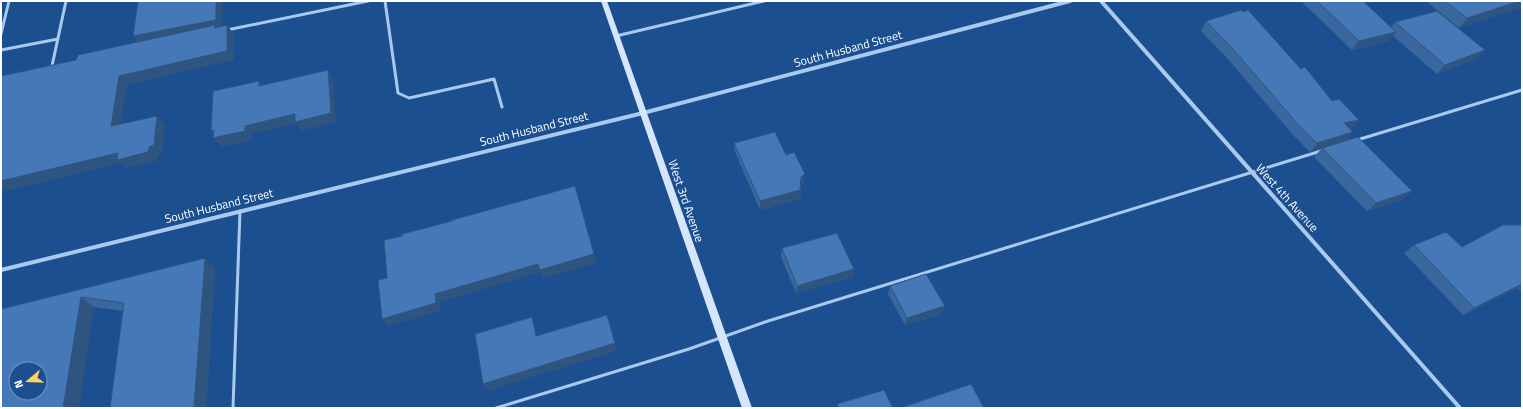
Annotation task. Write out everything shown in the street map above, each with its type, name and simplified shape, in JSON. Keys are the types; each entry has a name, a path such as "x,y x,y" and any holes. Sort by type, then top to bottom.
{"street":[{"name":"West 3rd Avenue","path":"604,1 747,408"},
{"name":"South Husband Street","path":"1,270 643,113 1070,1"},
{"name":"West 4th Avenue","path":"1101,1 1251,173 1460,408"}],"lane":[{"path":"1,34 9,1"},
{"path":"52,66 66,1"},
{"path":"339,1 340,7"},
{"path":"223,31 368,1"},
{"path":"385,1 398,94 409,98 494,79 502,108"},
{"path":"616,36 764,1"},
{"path":"1,50 58,39"},
{"path":"45,67 60,64"},
{"path":"1354,142 1522,90"},
{"path":"496,408 689,349 768,321 1323,151"},
{"path":"233,408 240,211"}],"building":[{"path":"138,1 216,1 216,20 133,36"},
{"path":"1317,1 1363,1 1396,32 1359,41"},
{"path":"1445,1 1520,1 1467,18"},
{"path":"1241,10 1243,12 1248,10 1301,69 1305,67 1332,101 1339,99 1359,120 1344,123 1353,132 1317,143 1301,128 1233,49 1206,21"},
{"path":"1437,11 1485,50 1445,65 1395,22"},
{"path":"215,25 215,28 227,25 227,51 119,76 111,126 157,116 154,145 149,147 148,152 117,160 118,153 1,181 1,76 76,60 78,55"},
{"path":"328,70 331,113 295,122 295,114 245,126 245,131 213,138 214,130 211,131 213,91 259,81 259,86"},
{"path":"775,132 786,155 794,152 805,174 801,177 800,190 760,201 734,143"},
{"path":"1358,137 1412,191 1376,203 1322,148"},
{"path":"575,186 594,254 540,270 538,264 435,294 436,303 382,319 378,280 387,278 384,240"},
{"path":"1503,225 1522,225 1522,284 1474,308 1414,245 1446,232 1462,247"},
{"path":"837,233 854,269 797,286 782,248"},
{"path":"205,258 194,408 110,408 124,303 81,297 63,408 1,408 1,309"},
{"path":"926,274 945,306 907,318 890,286"},
{"path":"607,315 615,343 483,384 475,334 532,317 536,336"},
{"path":"971,384 984,408 900,408"},
{"path":"884,390 893,408 839,408 837,404"}]}
